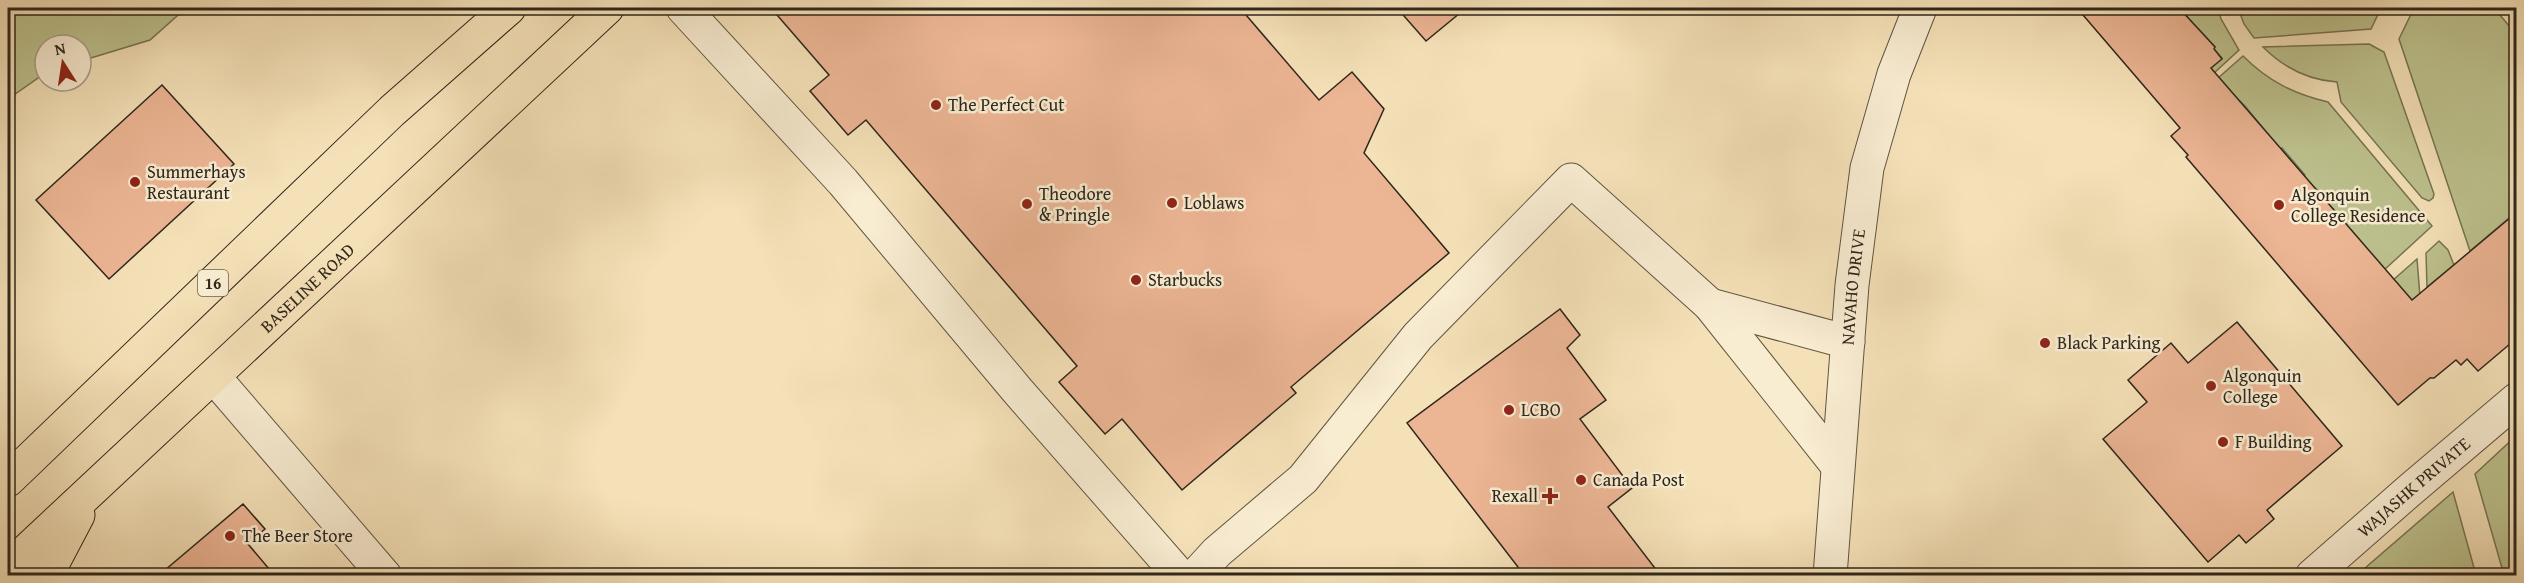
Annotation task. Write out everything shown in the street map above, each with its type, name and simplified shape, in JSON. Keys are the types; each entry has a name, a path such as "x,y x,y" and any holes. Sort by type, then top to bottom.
{"main road":[{"name":"16","path":"8,480 21,458 392,111 508,8"},
{"name":"BASELINE ROAD","path":"8,568 608,8"},
{"path":"46,576 88,495"}],"street":[{"path":"683,8 843,182 1010,381 1180,576"},
{"name":"NAVAHO DRIVE","path":"1830,576 1852,285 1867,168 1894,74 1920,8"},
{"path":"1195,576 1217,552 1303,479 1418,336 1571,180 1710,305 1837,465"},
{"path":"1710,305 1848,342"},
{"path":"214,377 385,576"},
{"name":"WAJASHK PRIVATE","path":"2312,576 2517,400"}],"green space":[{"path":"8,8 186,8 150,40 93,57 93,33 33,33 33,81 8,99"},
{"path":"2179,8 2218,8 2221,19 2239,50 2213,74 2209,70 2222,58 2214,49 2215,47"},
{"path":"2238,8 2381,8 2371,29 2254,38 2244,24"},
{"path":"2414,8 2494,8 2516,34 2516,212 2470,251 2399,39"},
{"path":"2369,44 2384,52 2434,194 2429,201 2422,198 2341,102 2337,82 2316,79 2297,72 2279,61 2263,47"},
{"path":"2243,56 2262,73 2282,85 2328,102 2432,226 2383,271 2319,192 2303,177 2305,175 2282,148 2280,149 2245,106 2217,79"},
{"path":"2439,241 2448,250 2454,265 2427,287 2426,253"},
{"path":"2417,259 2420,297 2414,302 2392,281"},
{"path":"2516,436 2516,575 2504,575 2475,474"},
{"path":"2453,492 2476,575 2357,575"}],"building":[{"name":"Loblaws","path":"771,8 1240,8 1319,100 1352,72 1384,109 1364,153 1449,253 1291,387 1296,393 1182,490 1122,419 1105,434 1059,382 1077,366 866,120 848,135 810,91 829,75"},
{"path":"1397,8 1466,8 1426,41"},
{"name":"Algonquin College Residence","path":"2077,8 2179,8 2215,47 2214,49 2222,59 2211,68 2412,300 2517,212 2517,338 2478,371 2467,359 2461,365 2456,360 2398,405 2186,157 2188,155 2171,136 2180,128"},
{"name":"Summerhays Restaurant","path":"162,85 234,164 109,279 36,200"},
{"path":"1560,309 1580,335 1567,348 1606,400 1580,419 1632,488 1608,507 1661,576 1517,576 1518,567 1407,423"},
{"name":"F Building","path":"2237,322 2342,446 2267,510 2274,519 2246,543 2239,535 2208,562 2103,439 2147,402 2128,380 2171,343 2188,363"},
{"name":"The Beer Store","path":"243,504 265,529 248,544 275,576 158,576"}],"place":[{"name":"The Perfect Cut","path":"936,105"},
{"name":"Summerhays Restaurant","path":"135,182"},
{"name":"Loblaws","path":"1172,203"},
{"name":"Theodore & Pringle","path":"1027,204"},
{"name":"Algonquin College Residence","path":"2279,205"},
{"name":"Starbucks","path":"1136,280"},
{"name":"Black Parking","path":"2045,343"},
{"name":"Algonquin College","path":"2211,386"},
{"name":"LCBO","path":"1509,410"},
{"name":"F Building","path":"2223,442"},
{"name":"Canada Post","path":"1581,480"},
{"name":"Rexall","path":"1550,496"},
{"name":"The Beer Store","path":"230,536"}]}
